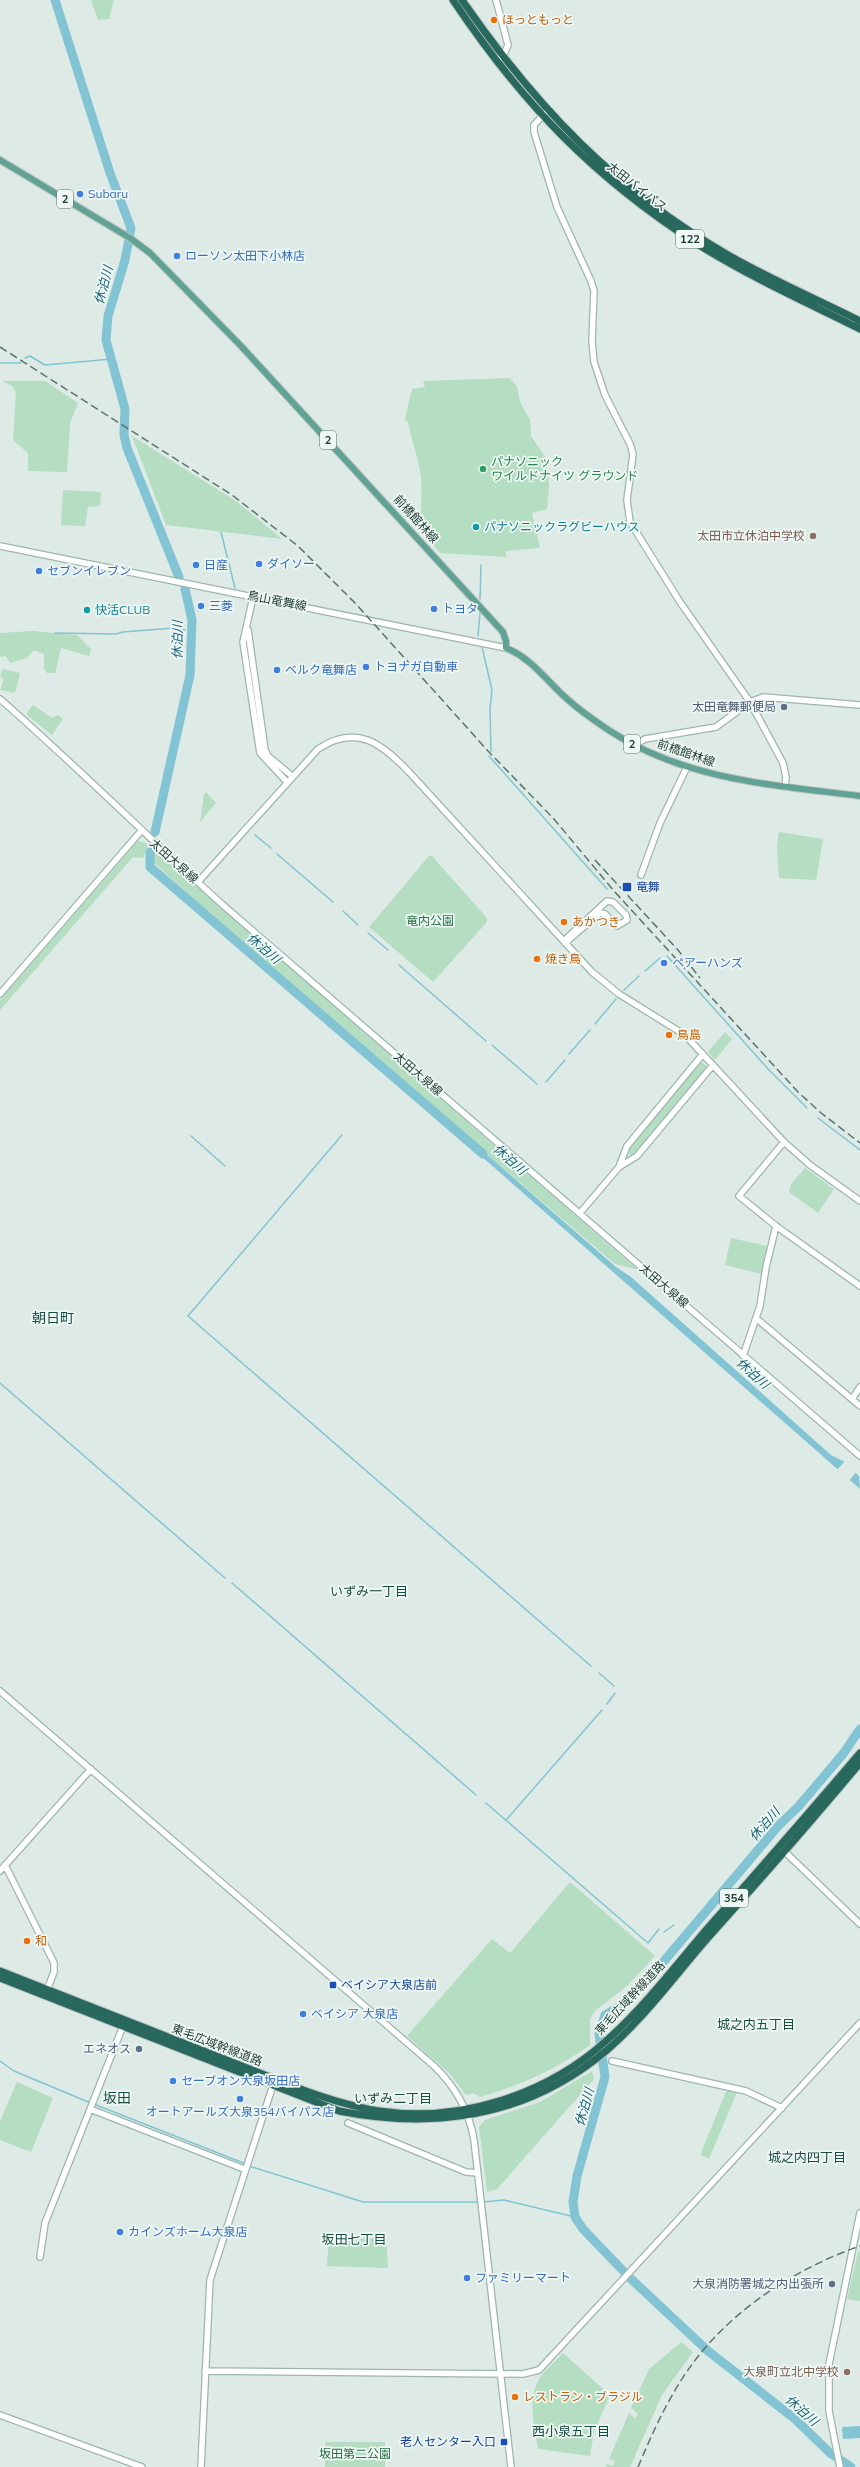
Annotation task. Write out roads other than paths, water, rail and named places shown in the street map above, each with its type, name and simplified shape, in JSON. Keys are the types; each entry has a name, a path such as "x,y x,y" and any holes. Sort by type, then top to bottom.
{"highway":[{"name":"太田バイパス","path":"452,0 499,58 541,116 617,187 656,216 731,264 860,329"},
{"name":"太田バイパス","path":"462,0 499,58 582,147 623,182 681,226 760,272 860,321"},
{"name":"東毛広域幹線道路","path":"0,1978 273,2083 341,2103 380,2111 427,2113 467,2112 533,2088 594,2056 607,2045 665,1988 860,1753"},
{"name":"東毛広域幹線道路","path":"782,1848 860,1762"},
{"name":"東毛広域幹線道路","path":"0,1971 273,2083"}],"main road":[{"name":"前橋館林線","path":"0,160 136,241 163,266 241,346 425,545 503,632 506,641 506,648 525,657 582,711 635,745 687,768 725,777 785,787 860,796"}],"street":[{"path":"496,0 508,45 499,58"},
{"path":"547,110 541,116 533,129 550,185 594,291 592,341 594,362 605,395 630,444 633,454 627,500 630,522 680,602 750,702 783,763 786,777 785,787"},
{"name":"鳥山竜舞線","path":"0,546 506,648"},
{"path":"253,597 243,645 260,754 287,782"},
{"path":"249,618 248,636 265,750 268,756 292,776"},
{"path":"635,745 645,739 716,727 757,698 770,697 860,705"},
{"path":"0,699 68,758 141,831"},
{"path":"198,882 292,776 316,752 334,740 360,738 378,743 389,751 409,772 565,943 609,986 670,1024 703,1054 784,1142 815,1169 860,1201"},
{"path":"641,876 660,823 687,768"},
{"name":"太田大泉線","path":"0,994 141,831 743,1356 860,1456"},
{"path":"607,901 613,902 627,918 619,926 605,914 600,913 565,943 567,938 607,901"},
{"path":"619,1167 627,1146 703,1054"},
{"path":"580,1213 619,1167 637,1156 713,1065"},
{"path":"784,1142 739,1196 776,1226 860,1286"},
{"path":"743,1356 757,1319 776,1226"},
{"path":"757,1319 860,1406"},
{"path":"852,1399 860,1387"},
{"path":"0,1692 434,2066 452,2085 467,2112 478,2173 511,2467"},
{"path":"0,1871 91,1770"},
{"path":"782,1848 860,1924"},
{"path":"5,1865 54,1963 54,1972 47,1990"},
{"path":"205,2371 501,2374 528,2373 542,2368 860,2024"},
{"path":"40,2257 45,2223 123,2026"},
{"path":"612,2061 746,2091 782,2108"},
{"path":"201,2467 210,2280 273,2083"},
{"path":"90,2109 244,2170"},
{"path":"348,2123 466,2172 478,2173"},
{"path":"839,2465 829,2411 829,2364 860,2213"},
{"path":"0,2415 142,2467"}],"water":[{"path":"476,1145 616,1267 631,1277 831,1455 843,1461 859,1476 860,1489 472,1148"},
{"path":"860,2426 860,2438 843,2439 842,2427"}],"waterway":[{"name":"休泊川","path":"55,0 110,173 131,228 125,260 108,316 106,340 125,409 124,435 127,448 179,577"},
{"path":"25,358 30,356 45,365 112,359"},
{"path":"0,363 21,363"},
{"path":"221,532 235,588"},
{"path":"480,599 481,565"},
{"name":"休泊川","path":"155,832 190,675 192,620 185,589"},
{"path":"478,636 480,613"},
{"path":"55,633 116,634 123,632 174,628 185,630"},
{"path":"482,647 492,690 490,709 491,751"},
{"path":"489,756 607,889"},
{"path":"278,769 283,773"},
{"path":"255,835 271,848"},
{"name":"休泊川","path":"150,852 150,867 483,1154"},
{"path":"277,854 333,902"},
{"path":"343,911 358,925"},
{"path":"368,933 388,950"},
{"path":"667,956 769,1070 807,1108"},
{"path":"645,971 660,958"},
{"path":"399,965 486,1041"},
{"path":"624,990 639,976"},
{"path":"595,1024 616,999"},
{"path":"569,1054 590,1030"},
{"path":"492,1045 537,1084"},
{"path":"546,1082 565,1060"},
{"path":"818,1118 860,1150"},
{"path":"342,1135 188,1316 591,1666"},
{"path":"191,1136 225,1166"},
{"path":"0,1383 225,1578"},
{"path":"232,1583 476,1795"},
{"path":"599,1673 614,1686"},
{"path":"607,1704 615,1693"},
{"path":"507,1819 602,1710"},
{"name":"休泊川","path":"851,2467 830,2453 795,2419 708,2351 629,2277 583,2229 575,2217 573,2202 577,2176 605,2077 599,2034 605,2015 620,2006 648,1980 779,1825 798,1807 843,1754 860,1729"},
{"path":"486,1803 648,1943 659,1929"},
{"path":"664,1932 674,1925"},
{"path":"0,2061 14,2071 246,2164"},
{"path":"249,2166 363,2202 479,2202"},
{"path":"483,2202 504,2200 575,2217"}],"railway":[{"path":"0,347 232,495 298,546 356,604 488,751 554,819 614,891 798,1092 820,1112 860,1143"},
{"path":"595,860 678,950 700,978"},
{"path":"638,2467 660,2417 680,2381 704,2349 722,2329 764,2295 787,2280 811,2267 860,2246"}],"place":[{"name":"ほっともっと","path":"494,20"},
{"name":"Subaru","path":"80,194"},
{"name":"ローソン太田下小林店","path":"177,256"},
{"name":"パナソニック ワイルドナイツ グラウンド","path":"483,469"},
{"name":"パナソニックラグビーハウス","path":"476,527"},
{"name":"太田市立休泊中学校","path":"813,536"},
{"name":"ダイソー","path":"259,564"},
{"name":"日産","path":"196,565"},
{"name":"セブンイレブン","path":"39,571"},
{"name":"三菱","path":"201,606"},
{"name":"トヨタ","path":"434,609"},
{"name":"快活CLUB","path":"87,610"},
{"name":"トヨナガ自動車","path":"366,667"},
{"name":"ベルク竜舞店","path":"277,670"},
{"name":"太田竜舞郵便局","path":"784,707"},
{"name":"竜舞","path":"627,887"},
{"name":"あかつき","path":"564,922"},
{"name":"焼き鳥","path":"537,959"},
{"name":"ペアーハンズ","path":"664,963"},
{"name":"鳥島","path":"669,1035"},
{"name":"和","path":"27,1941"},
{"name":"ベイシア大泉店前","path":"333,1985"},
{"name":"ベイシア 大泉店","path":"303,2014"},
{"name":"エネオス","path":"139,2049"},
{"name":"セーブオン大泉坂田店","path":"173,2081"},
{"name":"オートアールズ大泉354バイパス店","path":"240,2099"},
{"name":"カインズホーム大泉店","path":"120,2232"},
{"name":"ファミリーマート","path":"467,2278"},
{"name":"大泉消防署城之内出張所","path":"832,2284"},
{"name":"大泉町立北中学校","path":"847,2372"},
{"name":"レストラン・ブラジル","path":"515,2397"},
{"name":"老人センター入口","path":"504,2442"}],"district":[{"name":"朝日町","path":"53,1318"},
{"name":"いずみ一丁目","path":"369,1591"},
{"name":"城之内五丁目","path":"756,2024"},
{"name":"坂田","path":"117,2098"},
{"name":"いずみ二丁目","path":"393,2098"},
{"name":"城之内四丁目","path":"807,2157"},
{"name":"坂田七丁目","path":"354,2239"},
{"name":"西小泉五丁目","path":"571,2431"}],"park label":[{"name":"竜内公園","path":"430,921"},
{"name":"坂田第二公園","path":"355,2454"}]}
